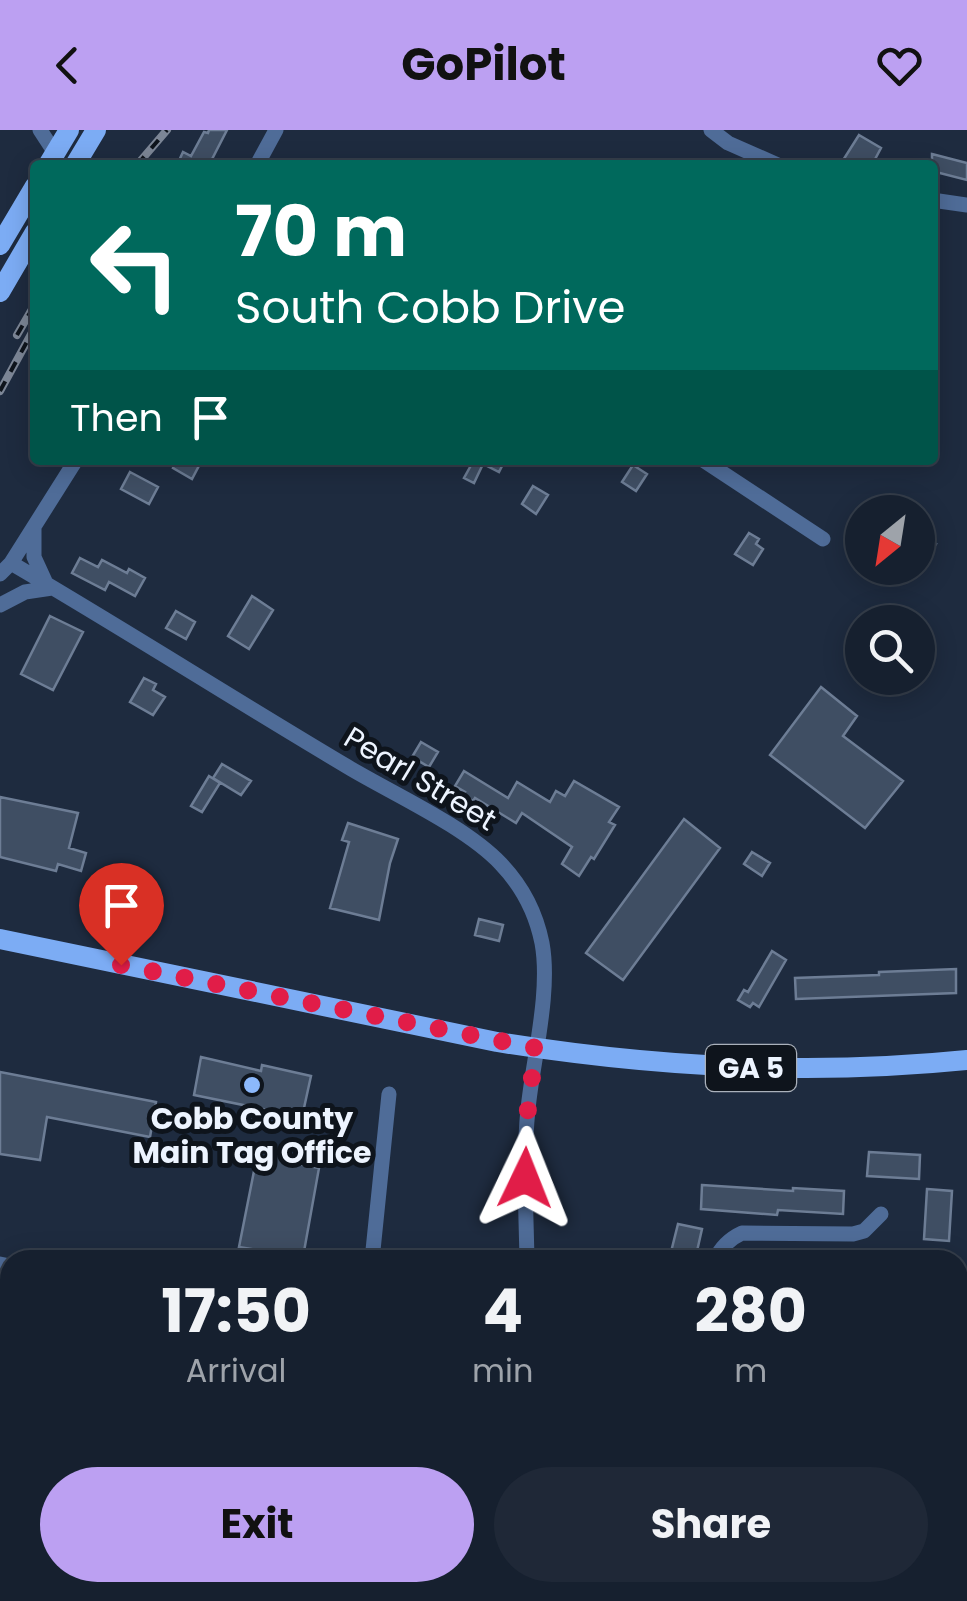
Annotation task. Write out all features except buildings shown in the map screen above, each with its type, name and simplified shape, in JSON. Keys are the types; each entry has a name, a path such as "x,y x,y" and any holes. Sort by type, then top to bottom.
{"main road":[{"path":"51,159 68,130"},
{"path":"78,160 96,130"},
{"path":"0,245 30,194"},
{"path":"0,292 30,241"},
{"path":"0,939 536,1048"},
{"name":"GA 5","path":"536,1048 642,1062 768,1068 879,1067 967,1060"}],"street":[{"path":"40,130 51,159"},
{"path":"261,160 276,130"},
{"path":"711,130 728,143 767,160"},
{"path":"938,201 967,205"},
{"path":"0,603 5,568 73,465"},
{"path":"711,465 824,539"},
{"path":"0,603 50,586 34,557 34,526"},
{"name":"Pearl Street","path":"5,568 50,586 456,830 501,863 528,901 541,941 544,978 525,1143 528,1250"},
{"path":"373,1250 389,1094"},
{"path":"722,1250 742,1234 853,1234 864,1231 881,1214"}],"railway":[{"path":"141,160 167,130"},
{"path":"17,335 30,313"},
{"path":"0,391 30,336"}],"place":[{"name":"Cobb County Main Tag Office","path":"252,1085"}],"route":[{"path":"121,965 536,1048 525,1178"}]}
